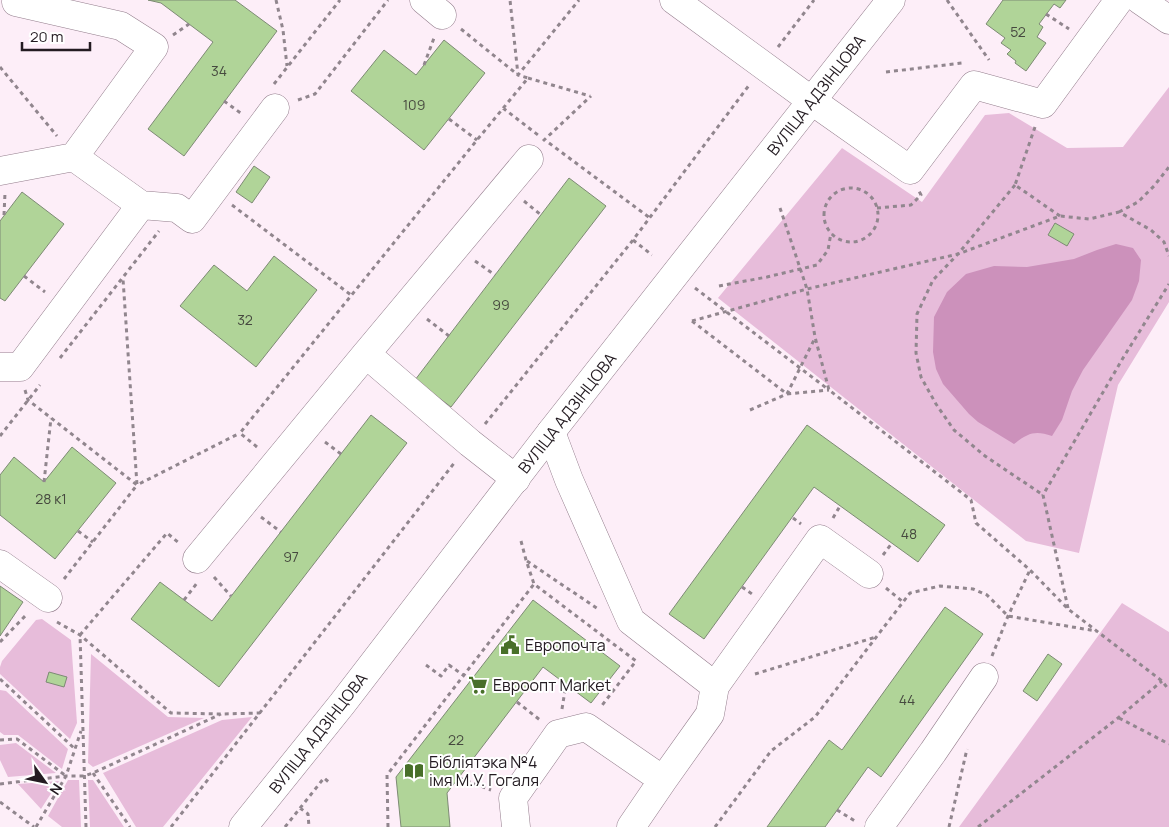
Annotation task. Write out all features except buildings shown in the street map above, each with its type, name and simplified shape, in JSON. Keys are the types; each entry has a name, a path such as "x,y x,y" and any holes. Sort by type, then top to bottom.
{"main road":[{"path":"674,0 910,170 974,85 1043,104 1118,0"},
{"name":"ВУЛІЦА АДЗІНЦОВА","path":"243,827 342,704 551,432 890,0"},
{"path":"1140,0 1169,20"},
{"path":"0,171 74,157 154,47 122,26 16,2"},
{"path":"74,157 141,205 178,208 192,219 275,108"},
{"path":"197,559 536,149"},
{"path":"10,367 141,205"},
{"path":"366,354 470,443 516,479"},
{"path":"551,432 569,480 631,622 715,686"},
{"path":"631,827 710,714 715,686 820,539 869,574"},
{"path":"0,564 48,598"},
{"path":"868,825 934,752 984,677"},
{"path":"516,827 513,798 558,734 586,727 663,780"}],"path":[{"path":"276,0 283,30 287,67"},
{"path":"275,108 316,94 388,0"},
{"path":"510,0 518,74"},
{"path":"518,74 579,0"},
{"path":"171,827 470,443 650,218 814,0"},
{"path":"947,0 989,60"},
{"path":"433,7 518,74 590,96 536,149"},
{"path":"0,67 74,157"},
{"path":"0,642 32,608 48,598 137,485 240,433 528,78"},
{"path":"224,101 248,118"},
{"path":"503,108 536,149 650,218"},
{"path":"449,119 477,140"},
{"path":"787,394 692,321 807,289 958,254 1060,216 1089,218 1119,212 1138,202 1169,167"},
{"path":"877,208 911,205 921,195 910,170"},
{"path":"1015,185 958,254 933,280 917,314 916,353 922,377 936,404 954,430 984,456 1043,495"},
{"path":"842,189 860,189 868,193 874,200 877,208 876,226 871,233 856,241 847,242 838,239 826,226 824,217 828,200 834,193 842,189"},
{"path":"213,191 351,295"},
{"path":"780,208 807,289 815,337 829,390"},
{"path":"1119,212 1151,230 1164,242 1169,256"},
{"path":"719,286 817,265 828,250 831,233"},
{"path":"632,240 652,255"},
{"path":"122,278 137,485"},
{"path":"690,284 972,500 976,522 1030,570 1068,609 1162,681 1169,690"},
{"path":"1068,609 1043,495 1123,358 1169,284"},
{"path":"787,394 815,337"},
{"path":"10,367 28,400 137,485"},
{"path":"750,410 787,394 829,390"},
{"path":"44,482 51,418"},
{"path":"240,433 277,463"},
{"path":"78,530 92,542"},
{"path":"86,827 80,635 167,533"},
{"path":"521,541 534,584 636,661 586,727"},
{"path":"526,560 611,618 631,622"},
{"path":"388,827 387,775 534,584"},
{"path":"716,827 770,751 816,717 910,594 940,586 973,589 987,595 1008,616 1097,632"},
{"path":"80,635 171,713 261,713"},
{"path":"753,675 876,637"},
{"path":"426,666 441,676 449,665 463,675"},
{"path":"0,678 75,749"},
{"path":"978,827 1118,718 1162,681"},
{"path":"0,784 66,776 84,776 222,714"},
{"path":"1118,718 1169,744"},
{"path":"0,802 35,827 66,776 82,728"},
{"path":"0,740 17,739 66,776"},
{"path":"93,773 130,827"},
{"path":"286,827 324,778 331,784"},
{"path":"459,778 513,798"},
{"path":"300,808 308,814 309,827"},
{"path":"837,810 868,825"}],"shaded area":[{"path":"1169,87 1169,302 1118,385 1079,553 1026,541 718,298 842,148 922,202 985,115 1009,113 1067,148 1123,147"},
{"path":"1116,244 1133,248 1141,260 1139,281 1132,300 1083,370 1072,391 1062,420 1052,436 1036,433 1023,437 1014,444 978,422 943,384 936,369 933,352 934,317 947,292 966,274 994,266 1027,267 1074,259"},
{"path":"1122,603 1169,632 1169,827 959,827"},
{"path":"42,619 71,640 77,723 70,739 0,674 2,661 36,620"},
{"path":"91,654 168,717 204,718 93,767 88,763"},
{"path":"0,690 6,691 68,749 62,769 18,735 4,735 0,732"},
{"path":"252,717 163,827 136,827 103,773 222,720"},
{"path":"16,743 56,773 8,777 0,760 0,745"},
{"path":"68,780 79,780 81,827 62,827 48,816"},
{"path":"88,780 93,780 124,827 90,827"},
{"path":"59,781 41,809 18,784"}],"place":[{"name":"Европочта","path":"510,645"},
{"name":"Евроопт Market","path":"478,685"},
{"name":"Бібліятэка №4 імя М.У. Гогаля","path":"414,771"}]}
